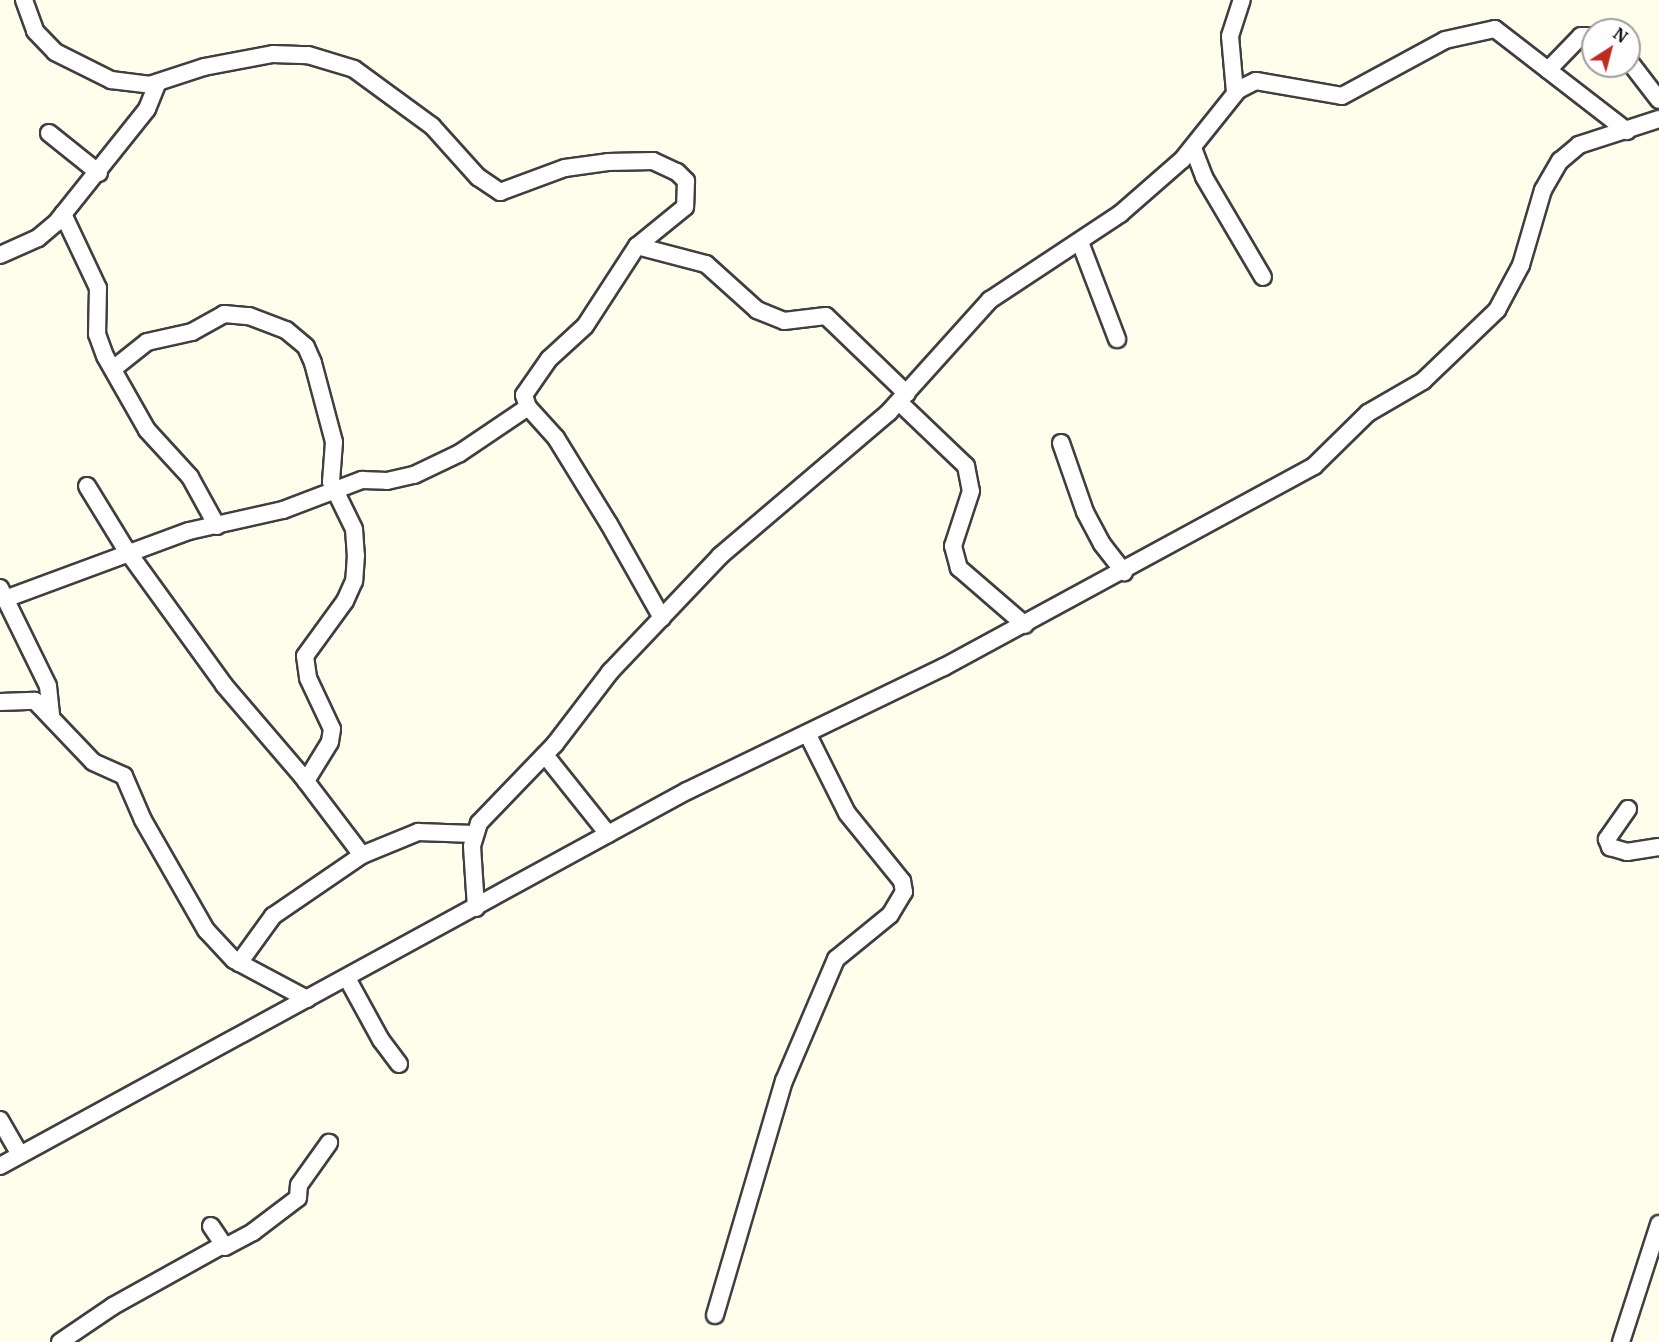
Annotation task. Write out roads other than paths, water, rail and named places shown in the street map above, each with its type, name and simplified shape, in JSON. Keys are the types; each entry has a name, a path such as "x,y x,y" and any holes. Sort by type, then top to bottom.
{"street":[{"path":"24,0 35,31 65,60 111,80 157,84 224,63 273,54 308,55 367,77 432,126 478,177 500,192 565,168 640,161 669,166 686,181 685,207 637,246 585,326 531,381 524,394 528,407 568,457 662,618"},
{"path":"1235,92 1230,36 1242,0"},
{"path":"476,908 474,834 484,815 545,755 610,672 720,556 903,398 990,300 1120,214 1193,148 1235,92 1256,81 1342,96 1445,40 1495,29 1627,131"},
{"path":"1548,70 1581,36"},
{"path":"1641,77 1659,100"},
{"path":"0,254 43,236 99,173 147,109 157,84"},
{"path":"0,1166 608,834 1025,625 1314,466 1368,413 1423,381 1503,301 1521,265 1543,190 1560,160 1579,145 1659,119"},
{"path":"50,133 99,173"},
{"path":"1193,148 1204,177 1263,277"},
{"path":"63,214 98,288 97,334 113,369 147,430 202,493 217,526"},
{"path":"1080,242 1117,339"},
{"path":"637,246 706,264 757,310 784,321 826,316 966,466 971,491 952,546 958,568 1025,625"},
{"path":"113,369 147,342 192,332 224,314 249,316 286,330 306,347 313,363 334,442 330,477 334,490 354,529 356,562 354,581 345,601 305,656 308,678 332,729 330,742 306,781"},
{"path":"51,715 48,686 3,593 131,555 189,531 283,510 362,480 387,481 414,475 460,453 528,407"},
{"path":"1061,443 1085,512 1102,544 1124,572"},
{"path":"87,486 131,555 224,685 306,781 362,855"},
{"path":"0,702 28,699 51,715 93,762 124,776 143,819 198,919 239,963 307,999"},
{"path":"715,1315 784,1082 836,959 890,915 904,892 903,882 847,813 807,733"},
{"path":"545,755 608,834"},
{"path":"1628,809 1607,839 1610,847 1627,852 1659,847"},
{"path":"239,963 273,916 362,855 418,832 474,834"},
{"path":"347,978 381,1040 399,1064"},
{"path":"0,1120 19,1154"},
{"path":"60,1342 113,1306 221,1246 253,1232 298,1198 299,1185 329,1143"},
{"path":"1621,1342 1659,1224"},
{"path":"211,1226 221,1246"}]}
